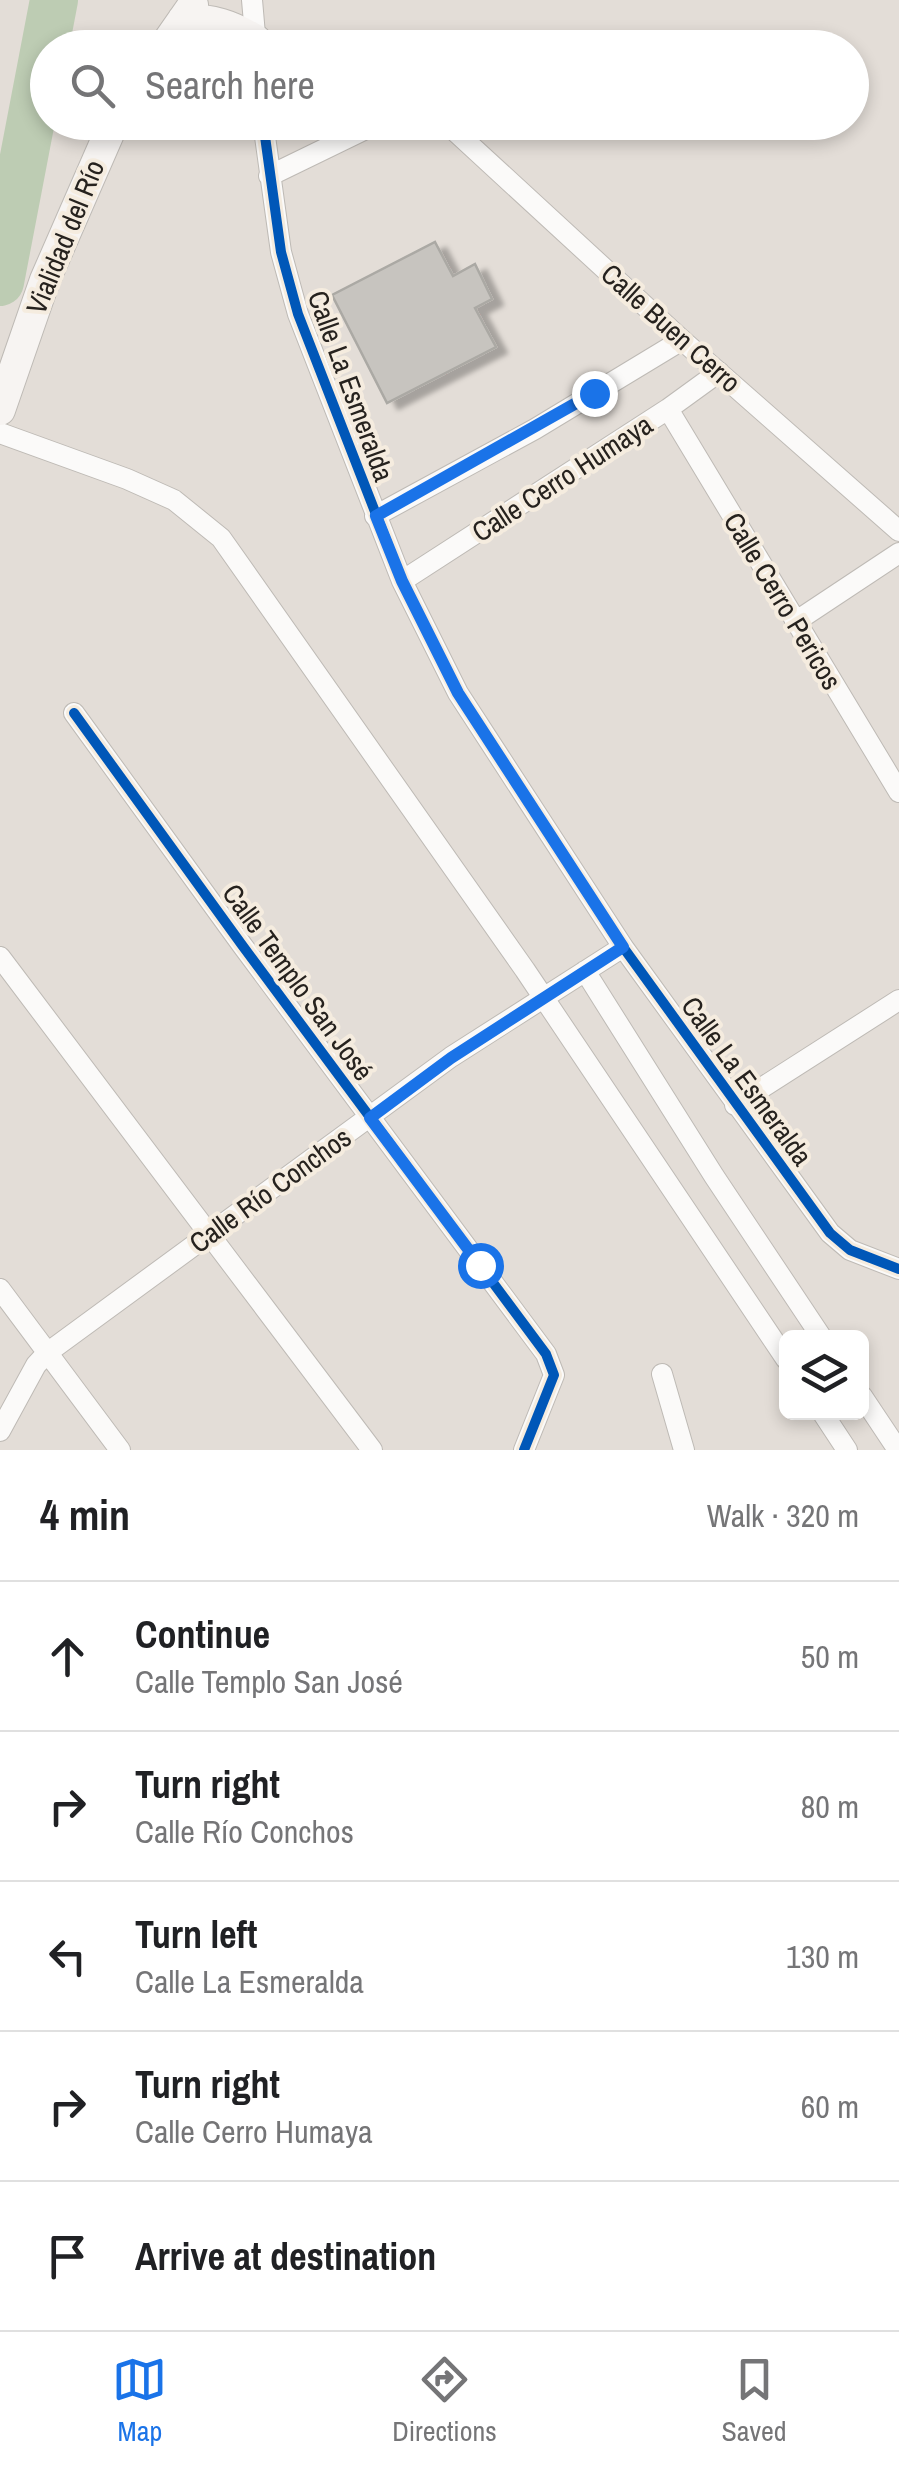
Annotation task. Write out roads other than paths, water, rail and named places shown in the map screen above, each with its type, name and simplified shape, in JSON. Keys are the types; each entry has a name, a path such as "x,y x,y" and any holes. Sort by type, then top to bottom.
{"main road":[{"path":"175,30 190,9 238,30"},
{"name":"Vialidad del Río","path":"0,410 45,280 106,140"}],"street":[{"path":"252,0 255,30"},
{"name":"Calle La Esmeralda","path":"266,140 282,252 298,314 402,581 458,693 623,947 830,1233 850,1250 899,1269"},
{"path":"269,176 343,140"},
{"name":"Calle Buen Cerro","path":"465,140 682,340 899,531"},
{"name":"Calle Cerro Humaya","path":"376,516 535,429 682,340"},
{"name":"Calle Cerro Humaya","path":"402,581 720,372"},
{"name":"Calle Cerro Pericos","path":"668,409 795,622 897,781"},
{"path":"0,433 174,500 221,538 544,997 779,1350"},
{"path":"795,622 899,553"},
{"name":"Calle Templo San José","path":"74,713 546,1354 554,1376 524,1450"},
{"name":"Calle Río Conchos","path":"0,1431 36,1365 47,1353 451,1058 623,947"},
{"path":"0,957 372,1450"},
{"path":"585,971 817,1330"},
{"path":"735,1105 899,1001"},
{"path":"0,1290 120,1450"},
{"path":"662,1374 684,1450"},
{"path":"869,1406 898,1450"},
{"path":"827,1420 847,1450"}],"waterway":[{"path":"48,30 54,0"},
{"path":"0,282 30,125"}]}
